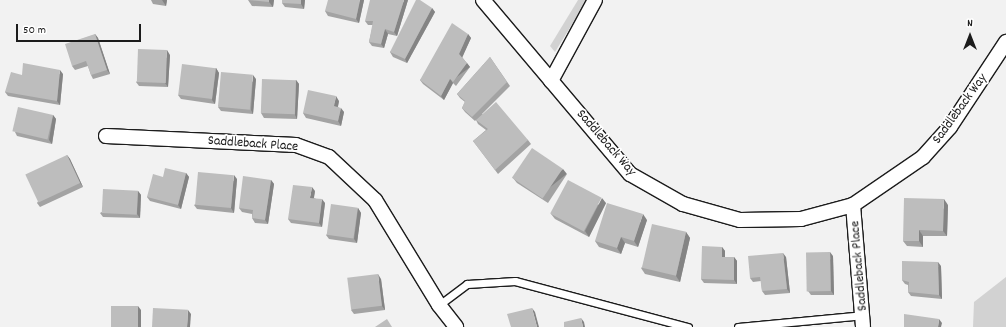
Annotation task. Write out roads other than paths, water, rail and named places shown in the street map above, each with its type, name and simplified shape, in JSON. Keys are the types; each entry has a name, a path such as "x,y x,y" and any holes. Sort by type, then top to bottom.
{"street":[{"name":"Saddleback Way","path":"483,0 630,174 682,204 740,220 801,219 853,205 923,157 950,127 1006,42"},
{"path":"551,82 595,0"},
{"name":"Saddleback Place","path":"106,136 296,145 330,157 375,200 439,305 456,327"},
{"name":"Saddleback Place","path":"853,205 864,321"}],"lane":[{"path":"439,305 467,284 515,281 688,327"},
{"path":"738,327 864,321"}]}
